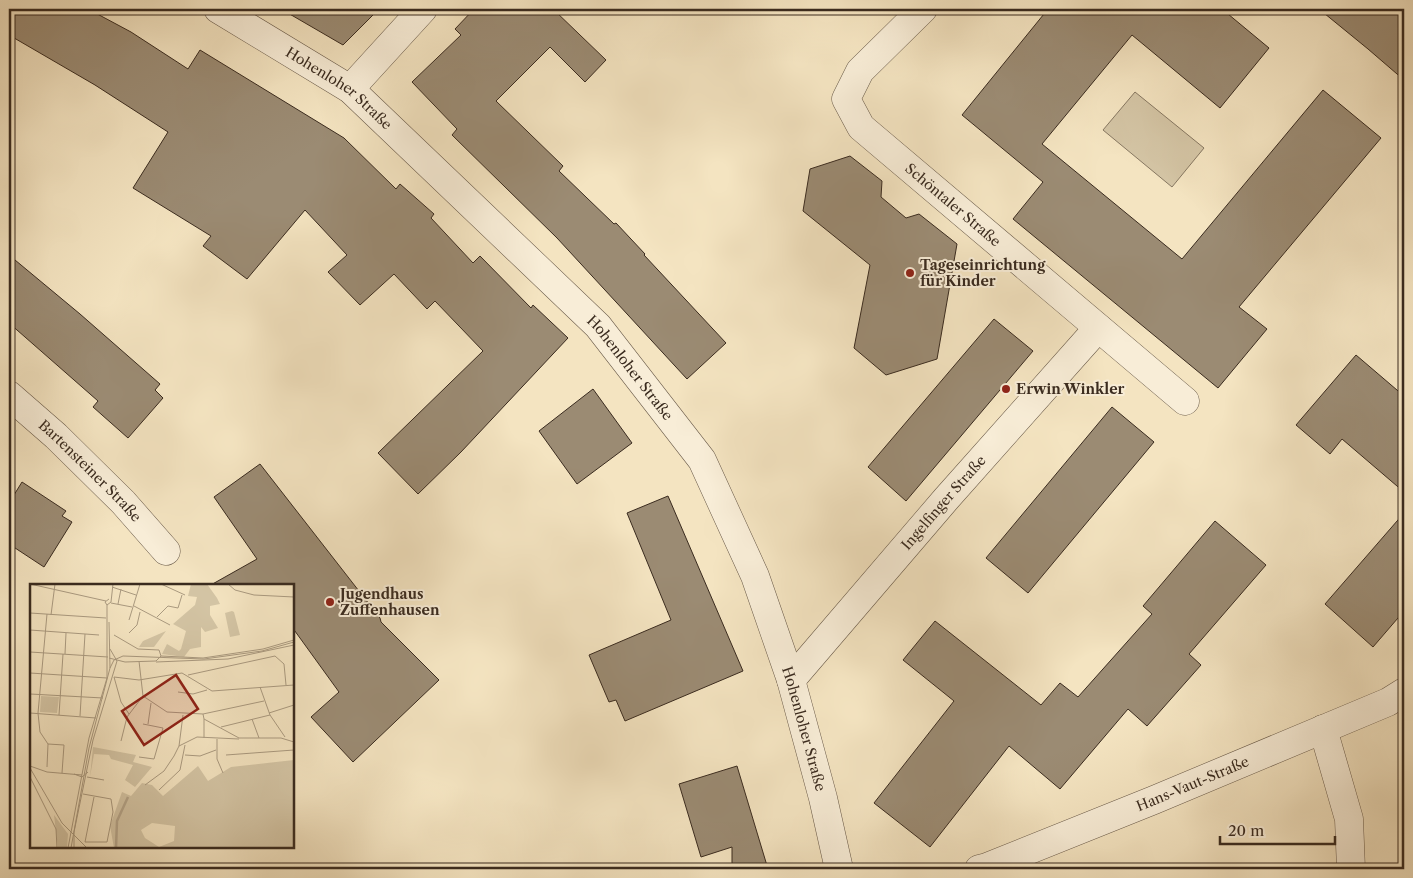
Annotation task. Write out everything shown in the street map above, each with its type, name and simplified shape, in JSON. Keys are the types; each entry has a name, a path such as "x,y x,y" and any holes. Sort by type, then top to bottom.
{"street":[{"name":"Hohenloher Straße","path":"218,9 350,90 598,326 702,460 755,576 791,680 823,798 839,869"},
{"path":"350,90 423,9"},
{"name":"Schöntaler Straße","path":"923,9 860,72 846,100 861,127 1185,401"},
{"name":"Ingelfinger Straße","path":"791,680 946,499 1098,328"},
{"name":"Bartensteiner Straße","path":"9,396 56,436 123,502 166,551"},
{"name":"Hans-Vaut-Straße","path":"978,869 1154,800 1388,702 1404,692"},
{"path":"1323,729 1349,819 1350,869"}],"shaded area":[{"path":"1135,92 1204,148 1172,187 1103,130"}],"building":[{"path":"9,9 88,9 131,32 188,69 200,50 344,138 396,189 400,184 434,214 431,218 473,263 480,256 531,308 533,305 568,338 461,452 418,494 378,453 483,351 435,301 427,309 394,274 360,305 328,272 347,255 305,210 247,279 203,246 211,236 133,188 168,132 95,85 9,35"},
{"path":"281,9 379,9 343,45"},
{"path":"474,9 553,9 606,60 585,82 550,47 496,101 563,166 559,171 614,224 616,223 726,343 687,379 557,238 452,135 457,129 412,82 461,35 455,29"},
{"path":"1048,9 1222,9 1269,48 1220,108 1132,35 1042,144 1182,259 1323,90 1381,138 1239,307 1267,329 1218,388 1013,219 1043,182 962,115"},
{"path":"1319,9 1404,9 1404,80 1368,49"},
{"name":"Tageseinrichtung für Kinder","path":"850,156 882,181 881,197 906,218 919,214 957,244 937,359 886,375 854,348 870,265 803,211 810,169"},
{"path":"9,255 160,384 155,390 163,398 128,438 93,407 98,401 9,323"},
{"path":"994,319 1033,351 906,501 868,467"},
{"path":"1356,355 1404,396 1404,492 1342,439 1330,454 1296,425"},
{"path":"593,389 632,443 577,484 539,431"},
{"path":"1112,407 1154,442 1028,593 986,558"},
{"name":"Jugendhaus Zuffenhausen","path":"260,464 380,618 381,622 439,680 353,762 311,717 339,692 294,630 294,584 213,584 257,559 214,497"},
{"path":"22,482 66,511 62,516 72,522 44,567 9,544 9,503"},
{"path":"668,496 743,671 625,721 616,700 609,702 589,655 671,620 627,513"},
{"path":"1404,513 1404,611 1373,647 1325,604"},
{"path":"1215,521 1266,565 1189,654 1201,665 1147,726 1128,709 1060,789 1009,746 930,847 874,803 954,701 903,660 935,621 1041,705 1060,683 1078,697 1152,614 1143,606"},
{"path":"737,766 768,869 732,869 732,847 701,857 679,784"}],"place":[{"name":"Tageseinrichtung für Kinder","path":"910,273"},
{"name":"Erwin Winkler","path":"1006,389"},
{"name":"Jugendhaus Zuffenhausen","path":"330,602"}]}
